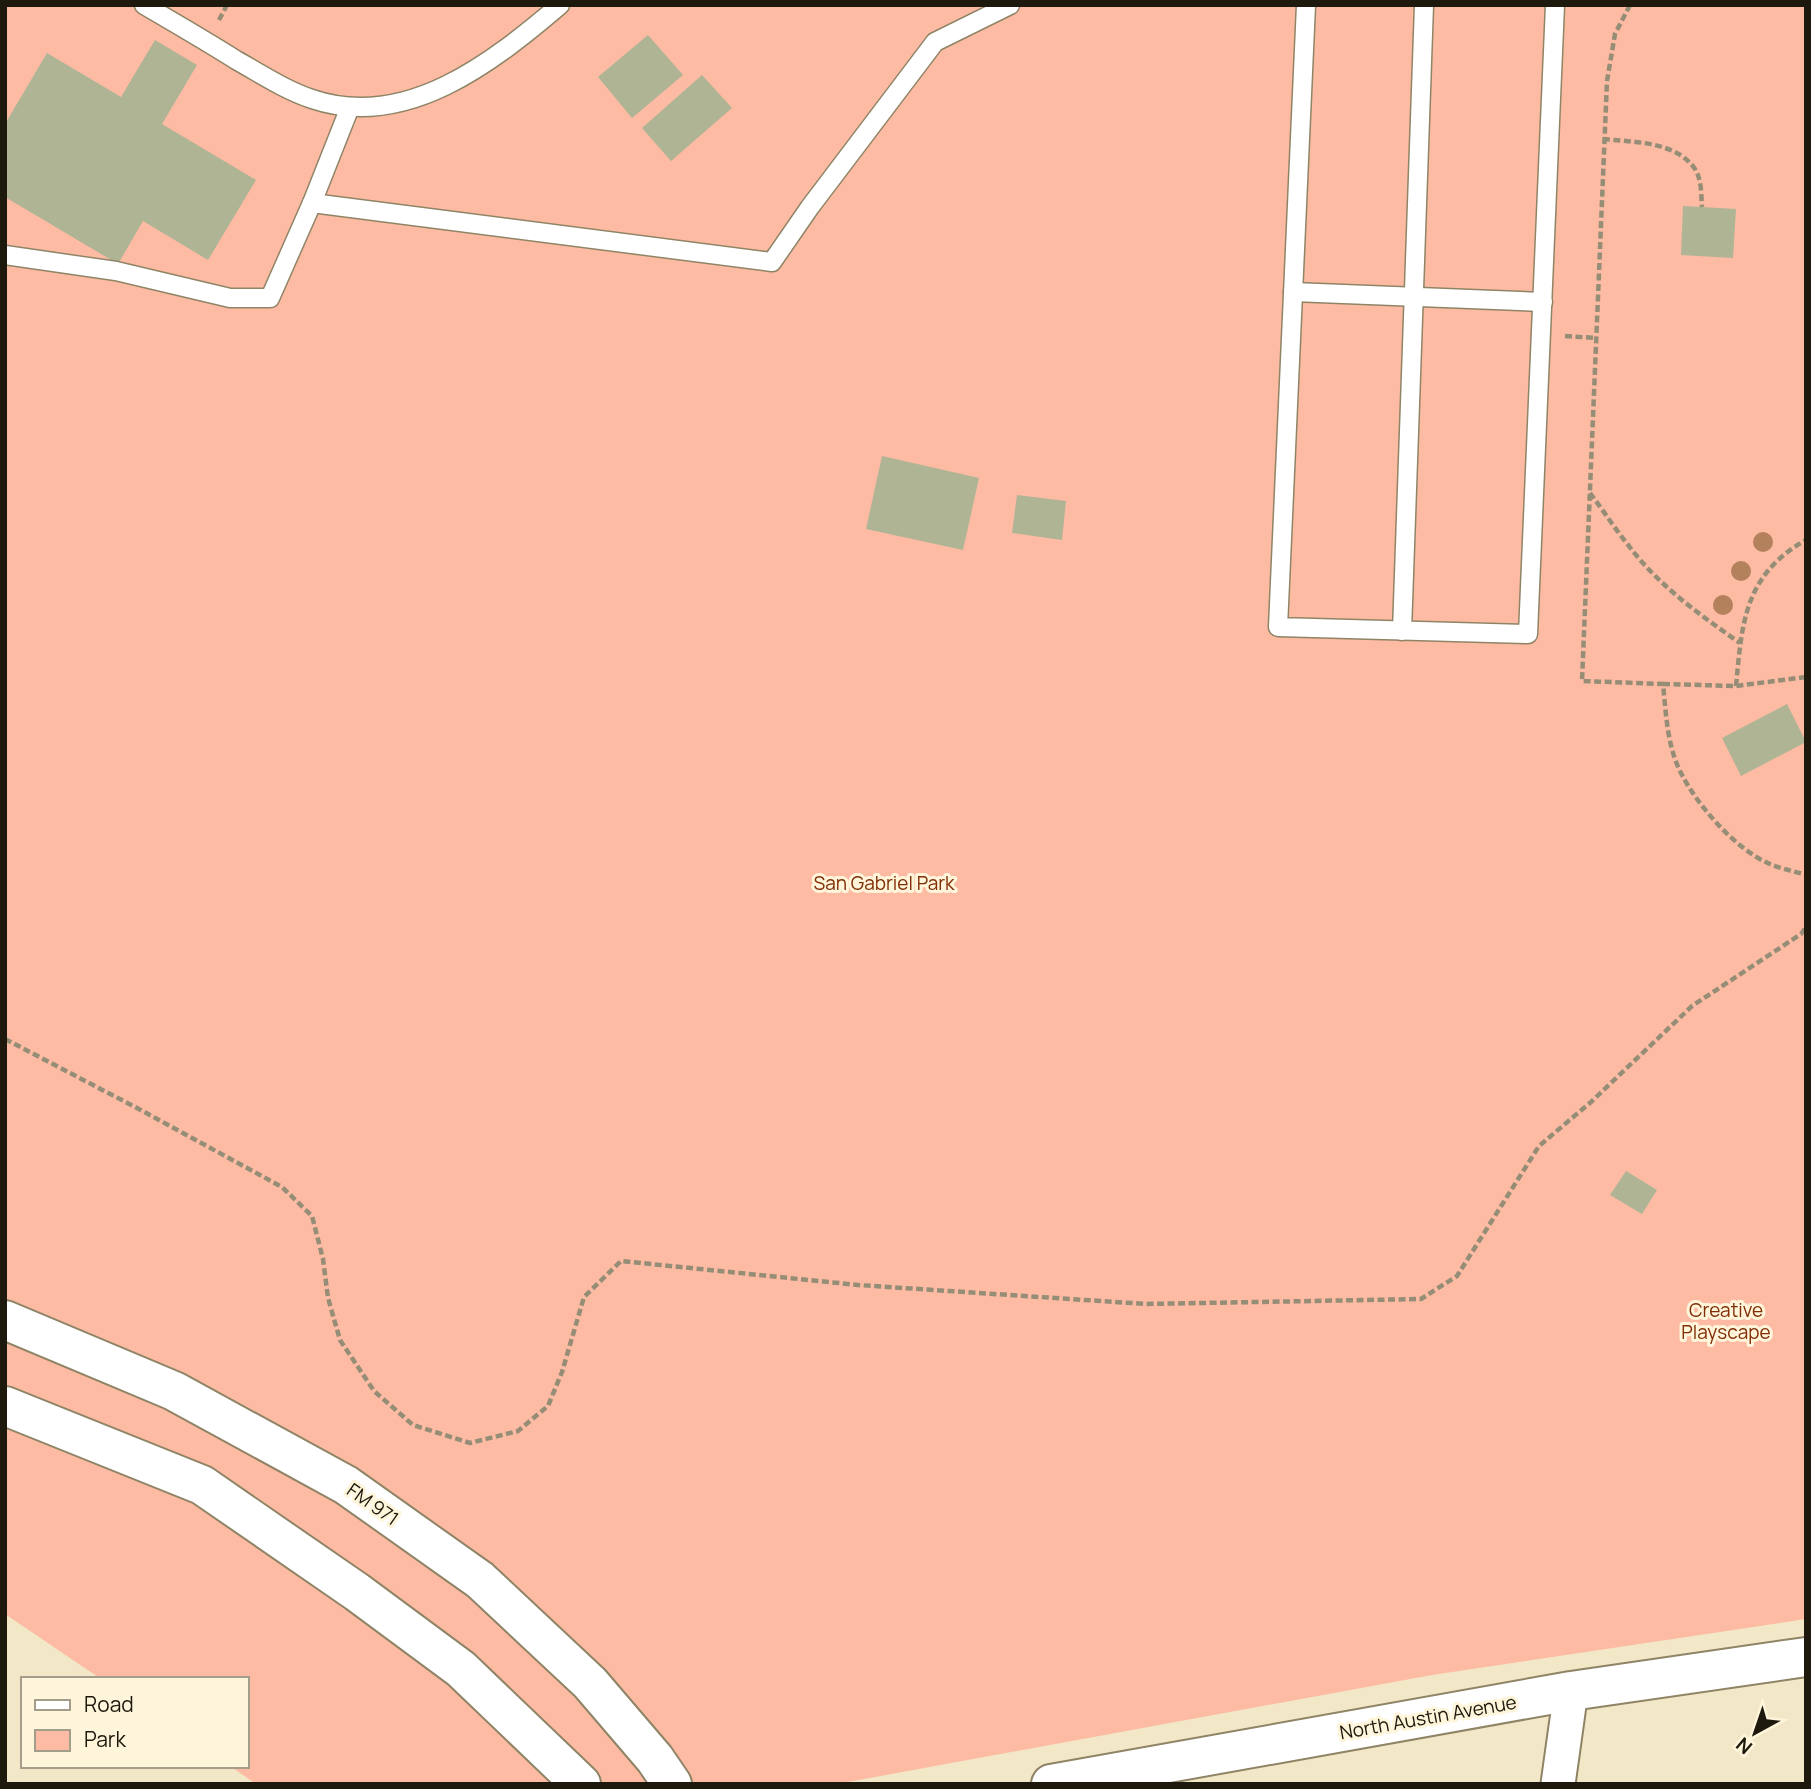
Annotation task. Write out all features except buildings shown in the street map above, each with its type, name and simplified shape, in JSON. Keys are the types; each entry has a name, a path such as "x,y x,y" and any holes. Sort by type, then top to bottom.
{"main road":[{"name":"FM 971","path":"5,1320 174,1391 346,1485 480,1580 590,1683 655,1759 672,1784"},
{"path":"5,1406 202,1485 357,1592 461,1670 581,1784"},
{"name":"North Austin Avenue","path":"1051,1784 1571,1691 1806,1657"}],"street":[{"path":"1558,1784 1571,1691"}],"lane":[{"path":"144,5 273,82 313,100 350,107 394,104 438,90 516,43 560,5"},
{"path":"312,203 772,262 810,207 935,42 1010,5"},
{"path":"1306,5 1278,627 1528,634 1555,5"},
{"path":"1402,631 1424,5"},
{"path":"5,255 116,271 230,298 270,298 350,107"},
{"path":"1293,292 1543,302"}],"path":[{"path":"1630,5 1615,34 1609,57 1603,139 1583,681 1736,686 1806,677"},
{"path":"1603,139 1635,140 1673,152 1684,159 1695,170 1701,186 1702,207"},
{"path":"1557,335 1596,338"},
{"path":"1590,492 1630,548 1663,582 1699,614 1740,643"},
{"path":"1736,686 1740,643 1750,599 1767,572 1790,549 1806,540"},
{"path":"1663,684 1668,734 1681,773 1705,809 1734,841 1768,863 1806,875"},
{"path":"5,1039 282,1187 312,1216 323,1259 328,1298 340,1340 373,1391 413,1425 470,1443 518,1431 548,1406 562,1372 584,1297 621,1261 858,1285 1146,1304 1421,1300 1457,1276 1539,1146 1591,1102 1692,1006 1806,927"}],"green space":[{"name":"San Gabriel Park","path":"5,5 1806,5 1806,1619 1432,1675 837,1784 256,1784 233,1768 248,1768 248,1677 98,1677 5,1614"}],"park label":[{"name":"Creative Playscape","path":"1726,1321"}]}
